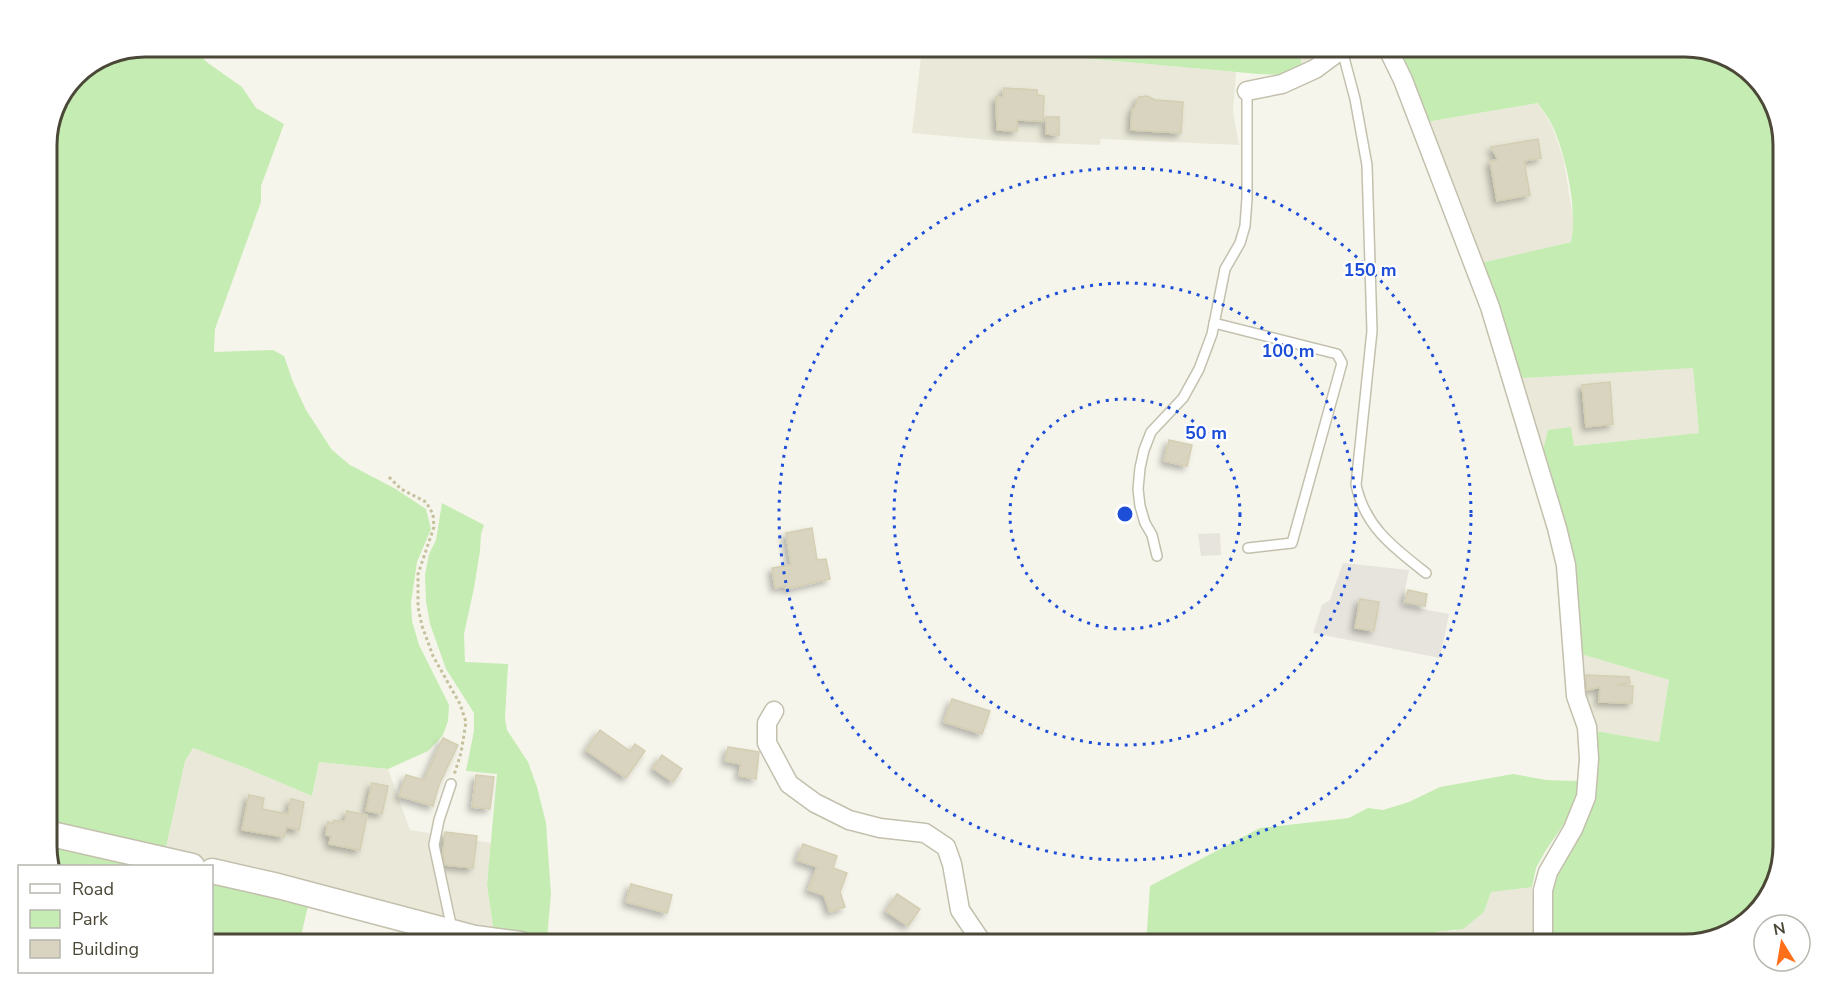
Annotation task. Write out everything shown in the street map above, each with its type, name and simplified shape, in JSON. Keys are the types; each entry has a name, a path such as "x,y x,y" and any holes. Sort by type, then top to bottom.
{"street":[{"path":"1248,91 1282,84 1315,69 1332,57"},
{"path":"1392,57 1403,80 1490,307 1557,528 1566,565 1576,696 1587,727 1589,759 1586,797 1573,829 1548,872 1543,890 1543,934"},
{"path":"774,711 767,723 767,743 789,784 815,803 849,820 880,828 925,833 946,847 952,864 960,910 976,934"},
{"path":"57,835 183,865"},
{"path":"213,871 460,934"}],"lane":[{"path":"1346,57 1367,165 1372,332 1356,485 1366,515 1390,546 1426,573"},
{"path":"1157,556 1152,535 1145,523 1139,497 1140,468 1151,432 1183,398 1199,369 1212,334 1225,269 1240,243 1245,226 1248,91"},
{"path":"1214,323 1337,354 1342,363 1292,543 1248,548"},
{"path":"451,784 439,820 434,845 452,932"}],"path":[{"path":"389,477 401,489 426,502 433,514 434,527 418,574 418,607 433,656 460,704 466,722 462,753 451,784"}],"shaded area":[{"path":"921,57 1072,57 1236,72 1233,112 1239,145 1101,139 1100,145 1000,141 912,133"},
{"path":"1300,57 1314,57 1313,59 1302,68"},
{"path":"1538,103 1552,126 1563,157 1573,217 1574,231 1571,242 1481,263 1426,122"},
{"path":"1693,367 1699,433 1573,446 1541,459 1522,378"},
{"path":"1220,533 1221,555 1201,556 1198,534"},
{"path":"1343,563 1409,570 1402,605 1449,614 1440,658 1313,633 1322,605 1330,600"},
{"path":"1574,652 1669,680 1659,742 1590,730"},
{"path":"193,748 312,796 319,762 388,769 410,830 491,843 487,885 494,934 165,852 185,761"},
{"path":"1532,887 1536,934 1434,934 1434,932 1447,930 1455,931 1484,912 1491,892"}],"green space":[{"path":"201,57 242,87 256,108 284,124 261,186 261,202 215,329 214,352 273,350 284,356 306,410 332,450 350,465 394,488 426,509 431,529 417,562 411,603 412,621 419,645 449,705 448,721 443,735 428,751 388,769 319,762 312,796 193,748 185,761 165,852 57,826 57,139 66,106 75,91 101,69 133,58"},
{"path":"1072,57 1300,57 1302,68 1286,75"},
{"path":"1399,57 1697,58 1724,66 1743,79 1758,96 1768,117 1773,139 1773,846 1770,869 1758,895 1734,919 1708,931 1685,934 1550,934 1548,888 1573,839 1590,730 1659,742 1669,680 1574,652 1541,459 1548,430 1571,427 1574,446 1699,433 1693,368 1522,378 1515,371 1481,263 1571,242 1573,215 1570,184 1558,139 1538,103 1426,122"},
{"path":"442,503 484,525 464,634 465,662 508,664 505,718 507,730 528,762 546,823 551,894 547,934 494,934 487,885 497,774 466,771 474,731 474,713 446,669 430,624 426,601 425,575 429,554 436,540"},
{"path":"1513,774 1546,780 1578,781 1576,800 1570,815 1536,868 1532,887 1491,892 1484,912 1463,929 1435,932 1435,934 1147,934 1150,886 1260,828 1349,818 1368,808 1383,810 1409,802 1440,787"},
{"path":"57,842 155,865 60,865"},
{"path":"213,879 309,902 301,934 213,934"}],"building":[{"path":"1004,88 1037,90 1037,95 1044,96 1043,121 1017,120 1017,131 997,130 996,97 1003,97"},
{"path":"1147,96 1155,100 1183,102 1181,133 1131,130 1132,109 1139,97"},
{"path":"1046,117 1059,117 1059,135 1046,134"},
{"path":"1538,139 1541,158 1524,161 1530,195 1497,201 1490,161 1498,160 1491,147"},
{"path":"1610,382 1613,424 1586,427 1582,385"},
{"path":"1169,440 1192,445 1187,466 1164,461"},
{"path":"812,528 817,560 826,559 830,579 786,589 785,586 775,588 772,568 791,565 786,533"},
{"path":"1408,590 1427,594 1425,606 1405,602"},
{"path":"1360,599 1379,602 1374,631 1355,628"},
{"path":"1586,675 1629,677 1630,683 1617,685 1633,686 1632,703 1599,702 1600,687 1587,690"},
{"path":"952,699 990,711 982,734 944,722"},
{"path":"600,730 630,751 635,744 645,751 626,778 586,750"},
{"path":"443,738 458,745 439,785 433,806 399,796 406,775 424,780"},
{"path":"728,747 759,752 756,779 739,776 741,764 725,761"},
{"path":"662,755 682,769 673,782 653,768"},
{"path":"476,775 494,777 490,809 472,807"},
{"path":"372,783 388,786 382,814 366,811"},
{"path":"249,795 264,798 262,809 288,814 291,799 304,802 299,830 286,827 284,837 242,830"},
{"path":"347,811 367,815 360,850 329,844 331,836 326,835 328,822 333,823 334,820 345,822"},
{"path":"445,832 477,836 473,868 445,865 443,854"},
{"path":"803,844 837,856 833,868 847,873 840,892 845,907 830,912 824,895 808,890 817,867 797,860"},
{"path":"631,884 672,895 667,913 626,902"},
{"path":"897,894 920,909 908,926 886,911"}]}
